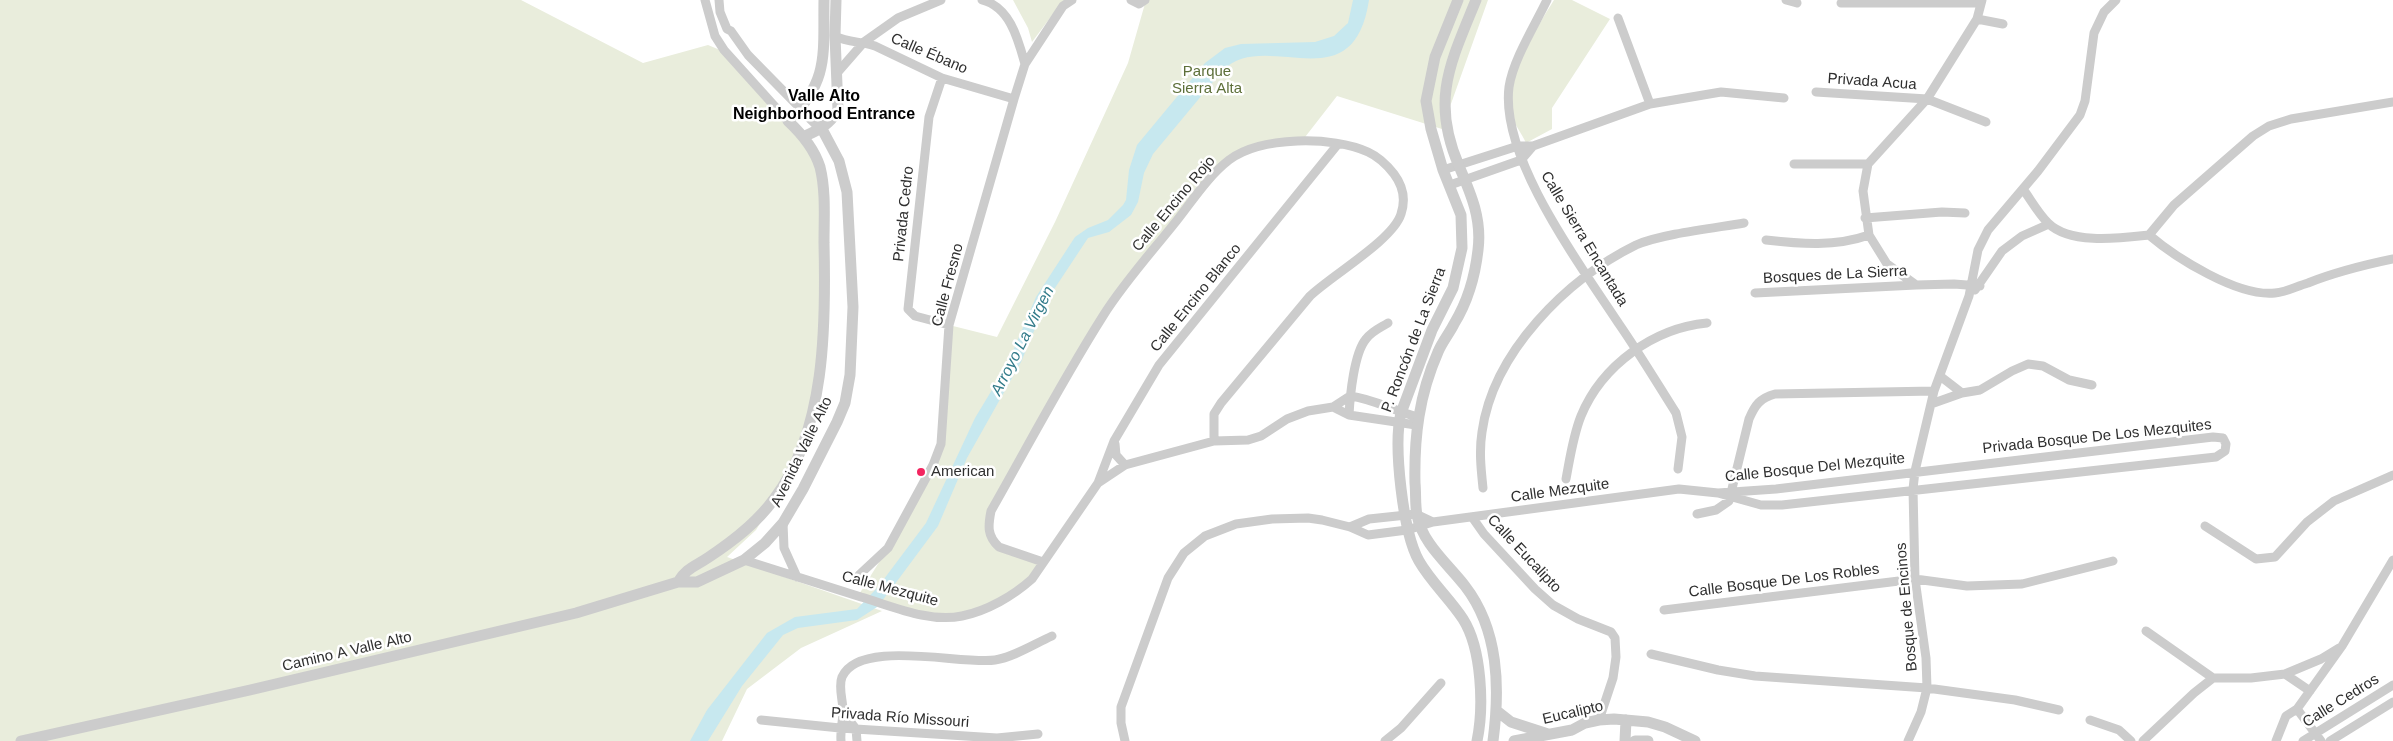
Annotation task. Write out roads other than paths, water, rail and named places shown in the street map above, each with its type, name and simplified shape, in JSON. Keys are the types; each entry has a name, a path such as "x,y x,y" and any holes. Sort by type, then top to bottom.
{"street":[{"name":"Avenida Valle Alto","path":"706,0 715,36 724,50 804,136 820,167 823,185 825,307 821,360 803,444 787,480 756,521 709,558 683,572 678,582 697,582 744,560 765,544 783,523 803,489 837,422 845,402 850,375 853,307 848,192 839,161 822,129 748,55 731,31 727,29 720,12 718,0"},
{"path":"788,121 801,109 816,87 821,69 824,0"},
{"path":"804,136 822,129 834,118 838,110 834,36 836,0"},
{"path":"837,73 864,42 898,18 942,0"},
{"path":"982,0 994,3 1002,10 1018,39 1025,64"},
{"name":"Calle Fresno","path":"859,575 888,548 933,465 941,444 949,325 1014,99 1025,64 1063,6 1072,0"},
{"path":"1131,0 1139,4 1145,0"},
{"name":"P. Roncón de La Sierra","path":"1458,0 1435,57 1426,101 1431,129 1443,170 1461,215 1462,248 1453,288 1432,330 1400,418 1399,455 1410,514 1425,537 1466,588 1480,610 1487,627 1494,658 1497,711 1492,741"},
{"name":"P. Roncón de La Sierra","path":"1476,0 1457,47 1444,89 1446,127 1459,166 1466,180 1478,220 1476,265 1470,290 1438,352 1417,421 1410,514 1407,530 1418,560 1464,620 1470,636 1482,710 1477,741"},
{"name":"Calle Sierra Encantada","path":"1547,0 1515,68 1509,86 1509,118 1521,160 1555,224 1636,349 1680,422 1682,437 1678,469"},
{"path":"1786,0 1797,3"},
{"name":"Bosque de Encinos","path":"1909,740 1922,712 1927,688 1926,658 1915,579 1914,489 1915,471 1934,391 1969,296 1978,250 1988,230 2023,189 2080,115 2086,101 2094,33 2104,12 2116,0"},
{"path":"1841,3 1982,1 1977,19 1927,99 1868,164 1863,191 1865,218 1869,235 1887,264 1916,285"},
{"path":"1618,18 1650,104"},
{"path":"1977,19 2003,24"},
{"name":"Calle Ébano","path":"834,36 851,43 864,42 942,78 1014,99"},
{"name":"Privada Cedro","path":"942,78 929,117 908,309 914,316 949,325"},
{"path":"1443,170 1518,146 1533,146 1650,104 1721,92 1784,98"},
{"name":"Privada Acua","path":"1816,92 1927,99 1986,122"},
{"path":"2149,235 2181,199 2253,136 2269,126 2291,119 2393,102"},
{"name":"Calle Encino Rojo","path":"1043,562 999,547 994,543 987,526 991,511 1104,315 1217,171 1231,159 1252,149 1284,142 1302,141 1338,144 1368,151 1386,163 1403,190 1401,215 1394,228 1326,281 1310,296 1228,395 1214,414 1214,441"},
{"name":"Calle Encino Blanco","path":"1098,483 1114,441 1170,351 1338,144"},
{"path":"1450,185 1521,160 1533,146"},
{"path":"1794,164 1868,164"},
{"path":"2023,189 2049,224 2067,233 2092,238 2149,235 2167,250 2228,283 2261,292 2275,293 2290,290 2362,265 2393,259"},
{"path":"1865,218 1942,212 1965,213"},
{"path":"1483,488 1480,460 1482,430 1492,394 1515,349 1550,306 1587,275 1638,245 1744,223"},
{"name":"Bosque de Encinos","path":"1969,296 1980,286 2002,251 2022,236 2049,224"},
{"path":"1766,240 1831,244 1848,242 1869,235"},
{"name":"Bosques de La Sierra","path":"1755,293 1916,285 1980,286"},
{"path":"1566,479 1581,416 1592,397 1610,373 1636,349 1672,329 1686,325 1707,323"},
{"path":"1349,415 1350,396 1364,340 1372,332 1388,324"},
{"path":"1932,404 1962,393 1980,390 2012,371 2035,364 2069,380 2092,385"},
{"path":"1940,376 1962,393"},
{"path":"1697,514 1723,507 1732,494 1750,419 1754,408 1765,397 1775,394 1934,391"},
{"path":"1098,483 1124,465 1214,441 1248,440 1308,411 1333,407 1350,396 1377,401 1400,418"},
{"path":"1333,407 1349,415 1417,421"},
{"name":"Privada Bosque De Los Mezquites","path":"1914,489 2216,457 2225,451 2226,444 2222,438 2213,437 1915,471"},
{"path":"1114,441 1116,455 1124,465"},
{"name":"Calle Bosque Del Mezquite","path":"1660,491 1695,490 1732,494 1915,471"},
{"path":"2205,526 2256,559 2275,557 2307,522 2334,501 2393,475"},
{"name":"Calle Mezquite","path":"744,560 920,614 961,617 982,610 1021,588 1032,579 1098,483"},
{"name":"Calle Bosque Del Mezquite","path":"1732,494 1771,506 1914,489"},
{"name":"Calle Mezquite","path":"1125,741 1121,723 1121,707 1168,578 1184,554 1193,544 1205,536 1236,524 1272,519 1308,518 1350,527 1368,535 1407,530 1433,522 1660,491"},
{"path":"1350,527 1369,519 1410,514 1433,522"},
{"name":"Calle Eucalipto","path":"1472,517 1484,534 1535,589 1554,605 1578,619 1612,632 1615,638 1616,657 1613,678 1599,720"},
{"path":"783,523 784,548 797,577"},
{"path":"2276,741 2286,716 2297,709 2342,646 2393,560"},
{"name":"Calle Bosque De Los Robles","path":"1664,610 1915,579 1967,586 2022,584 2113,561"},
{"name":"Camino A Valle Alto","path":"21,741 250,690 557,618 678,582"},
{"path":"2146,631 2213,678 2251,678 2285,674 2321,658 2342,646"},
{"path":"841,741 840,728 843,712 842,679 846,671 867,659 897,655 996,660 1052,636"},
{"path":"1651,654 1755,676 1927,688 2015,700 2058,710"},
{"path":"2285,674 2310,691"},
{"path":"2143,741 2194,692 2213,678"},
{"path":"1385,741 1401,728 1441,682"},
{"name":"Calle Cedros","path":"2303,741 2393,685"},
{"name":"Calle Cedros","path":"2330,741 2393,702"},
{"path":"2297,709 2321,741"},
{"path":"1497,711 1511,722 1550,735"},
{"path":"843,712 856,729 857,741"},
{"name":"Privada Río Missouri","path":"761,720 840,728 997,738 1038,734"},
{"name":"Eucalipto","path":"1514,741 1550,735 1572,736 1585,723 1599,720 1626,720 1665,727 1695,741"},
{"path":"1625,741 1626,720"},
{"path":"2090,720 2119,730 2131,741"},
{"path":"1635,741 1648,741"}],"water":[{"name":"Arroyo La Virgen","path":"1353,0 1369,0 1360,32 1345,49 1327,57 1261,56 1240,59 1222,71 1153,154 1144,173 1138,202 1131,215 1109,232 1088,238 1047,300 1021,362 967,458 938,526 889,592 877,607 857,620 798,628 783,635 742,686 708,741 690,741 707,710 767,633 795,617 857,609 878,587 926,523 975,418 1007,365 1036,297 1075,237 1088,228 1108,220 1123,205 1126,200 1129,170 1137,145 1205,63 1225,48 1241,44 1315,42 1334,36 1348,23"}],"place":[{"name":"American","path":"921,472"}],"district":[{"name":"Valle Alto Neighborhood Entrance","path":"824,106"}],"park label":[{"name":"Parque Sierra Alta","path":"1207,80"}]}
